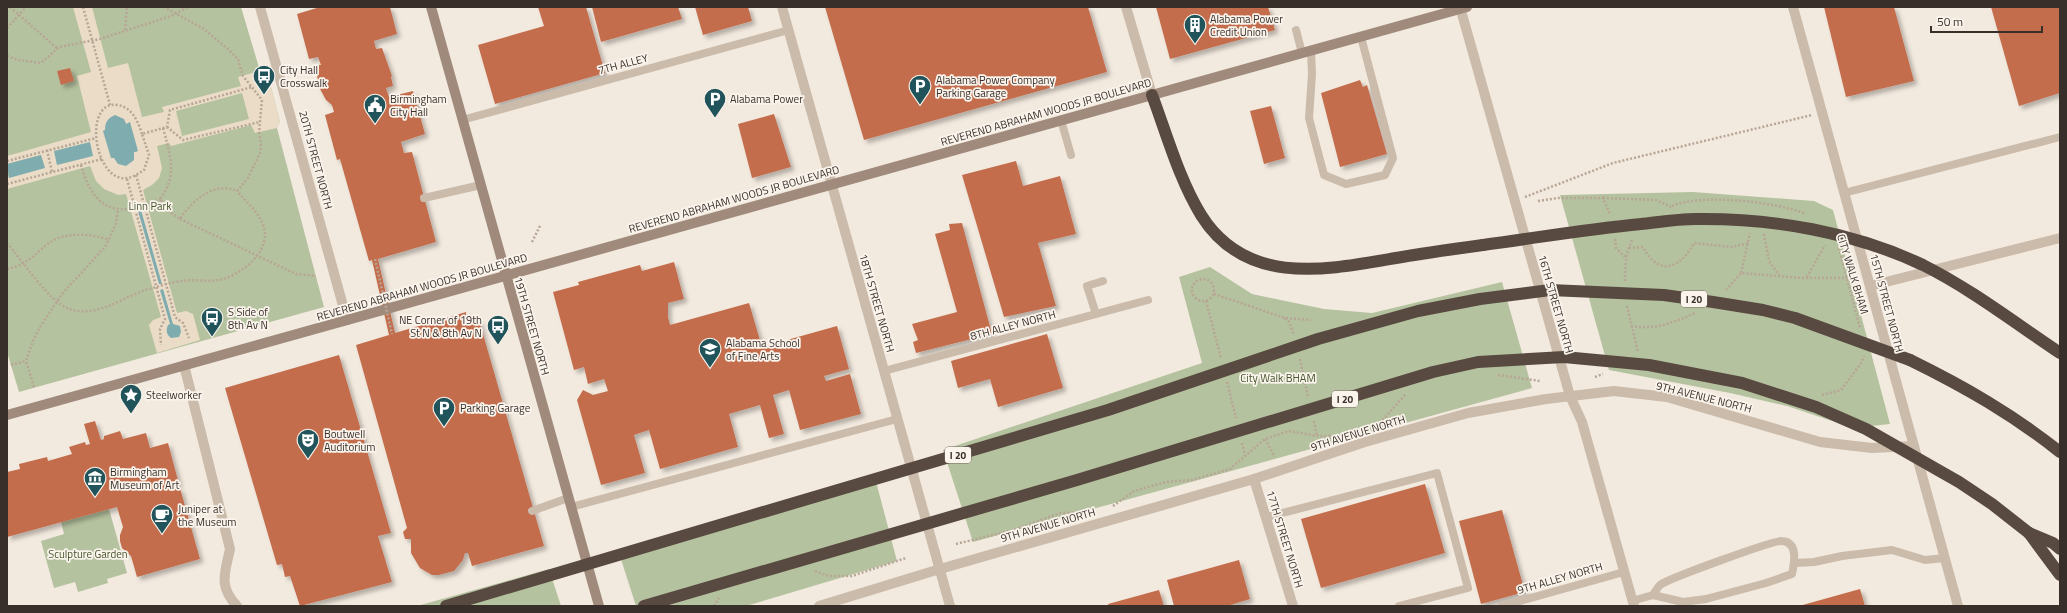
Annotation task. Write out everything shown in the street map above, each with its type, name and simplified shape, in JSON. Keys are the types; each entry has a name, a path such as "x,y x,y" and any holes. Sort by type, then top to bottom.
{"highway":[{"path":"1152,95 1184,181 1202,216 1216,234 1236,252 1264,264 1292,270 1344,268 1483,245 1624,226 1695,218 1750,220 1803,228 1846,237 1886,250 1923,266 1970,292 2060,353"},
{"name":"I 20","path":"446,606 1108,410 1318,339 1418,311 1480,299 1550,290 1664,295 1762,310 1795,318 1910,360 1982,397 2034,432 2060,452"},
{"name":"I 20","path":"644,606 1069,482 1433,372 1478,362 1557,358 1648,365 1742,382 1816,407 1849,421 1929,464 1992,504 2029,533 2053,543 2060,549"},
{"path":"2029,533 2060,575"}],"main road":[{"name":"19TH STREET NORTH","path":"431,7 599,606"},
{"name":"REVEREND ABRAHAM WOODS JR BOULEVARD","path":"7,415 1463,8"}],"street":[{"name":"20TH STREET NORTH","path":"260,7 347,320"},
{"name":"18TH STREET NORTH","path":"782,7 950,606"},
{"path":"1126,7 1152,95"},
{"name":"15TH STREET NORTH","path":"1793,7 1958,606"},
{"name":"16TH STREET NORTH","path":"1463,8 1514,201 1570,396 1582,422 1633,603"},
{"path":"1870,286 2060,238"},
{"path":"184,365 230,549 224,577 229,597 237,606"},
{"name":"9TH AVENUE NORTH","path":"819,606 940,569 1254,479 1365,442 1468,413 1570,396 1614,391 1667,397 1820,442 1872,448 1914,446"},
{"name":"17TH STREET NORTH","path":"1254,479 1267,517 1293,606"}],"lane":[{"name":"7TH ALLEY","path":"462,120 789,30"},
{"path":"1296,30 1306,52 1312,74 1308,118 1324,175 1346,184 1385,175 1393,158 1361,37"},
{"path":"1062,120 1071,155"},
{"path":"1844,193 2060,137"},
{"path":"424,198 481,185"},
{"path":"1096,314 1087,286 1103,281"},
{"name":"8TH ALLEY NORTH","path":"884,371 1148,300"},
{"path":"532,511 570,503 897,419"},
{"path":"1267,517 1356,492 1437,473 1468,588 1399,606"},
{"path":"1633,603 1653,595 1660,585 1687,573 1782,541 1794,550 1795,563 1792,574 1766,583 1706,599 1683,602 1653,595"},
{"path":"1795,563 1814,562 1842,556 1892,550 1925,560 1945,558"},
{"name":"9TH ALLEY NORTH","path":"1502,606 1624,572"}],"path":[{"path":"10,7 58,49"},
{"path":"7,28 26,7"},
{"path":"82,7 110,105"},
{"path":"126,30 127,7"},
{"path":"164,7 204,29 229,50 238,59 243,76 262,100 260,153 246,182 237,191"},
{"path":"7,56 18,60 41,63 58,49 66,45 92,41 176,14 188,7"},
{"path":"167,127 170,110 252,87"},
{"path":"110,105 128,109 136,117 149,155 144,170 127,178 114,176 102,159 96,138 97,123 102,109 110,105"},
{"path":"1514,201 1613,162 1822,112"},
{"path":"167,127 183,140 260,122"},
{"path":"142,134 167,127"},
{"path":"81,165 89,188 95,197 106,206 118,209 144,205 160,199 171,180 172,167 163,128"},
{"path":"7,160 96,138"},
{"path":"46,150 52,172"},
{"path":"7,184 102,159"},
{"path":"136,175 175,317 183,323 189,338"},
{"path":"127,178 133,207 165,319 160,329 161,345"},
{"path":"7,243 57,301 72,310 96,310 115,304 142,290 182,281 210,281 226,278 244,269 256,256 265,230 258,215 237,191 225,187 213,189 190,206 180,219"},
{"path":"1538,201 1558,198 1656,200 1671,207"},
{"path":"1603,198 1611,221"},
{"path":"160,199 170,212 180,219 296,274 316,276"},
{"path":"1666,209 1681,202 1695,200 1784,206 1809,215"},
{"path":"1754,209 1755,203"},
{"path":"34,387 26,361 30,347 40,327 57,301 99,255 109,240 116,224 118,209"},
{"path":"532,242 540,226"},
{"path":"1741,273 1749,243 1751,227"},
{"path":"1762,232 1766,238 1769,261 1779,276"},
{"path":"7,269 24,263 34,257 54,240 87,234 109,240"},
{"path":"1624,283 1626,258 1635,234"},
{"path":"1614,235 1616,248 1626,258"},
{"path":"1629,248 1643,248 1648,257 1658,264 1668,267 1678,264 1688,256 1694,243 1732,247 1749,243"},
{"path":"1807,278 1826,244"},
{"name":"CITY WALK BHAM","path":"1837,244 1862,335"},
{"path":"375,259 392,334"},
{"path":"1207,279 1213,284 1214,294 1205,301 1197,300 1192,294 1192,286 1197,280 1207,279"},
{"path":"1214,294 1285,318 1311,320"},
{"path":"1626,299 1639,356"},
{"path":"1285,318 1289,322 1295,337"},
{"path":"1298,352 1308,398"},
{"path":"11,365 26,361"},
{"path":"1494,375 1540,381"},
{"path":"1370,428 1376,426 1410,390"},
{"path":"1312,413 1317,436"},
{"path":"1110,508 1134,491 1166,482 1192,480 1230,470 1265,439 1289,431 1317,436 1350,434"},
{"path":"1265,439 1274,457"},
{"path":"956,544 1013,530 1060,513 1094,512"}],"green space":[{"name":"Linn Park","path":"7,7 241,7 260,71 268,75 280,122 277,128 324,307 19,392 7,352"},
{"path":"1693,192 1814,201 1833,210 1890,424 1853,428 1787,406 1730,393 1609,370 1560,195"},
{"name":"City Walk BHAM","path":"1210,267 1252,294 1324,309 1372,313 1502,282 1532,388 973,542 943,450 1202,363 1179,277"},
{"path":"874,474 897,561 746,606 636,606 619,553"},
{"name":"Sculpture Garden","path":"109,509 127,573 107,579 108,583 78,592 75,582 54,588 41,541 64,534 61,522"},
{"path":"549,569 561,606 417,606"}],"shaded area":[{"path":"73,7 92,7 108,68 128,63 142,117 164,112 162,107 241,86 238,77 260,71 268,75 280,122 277,128 255,133 251,125 171,146 169,143 157,146 162,168 159,178 152,185 143,190 177,313 186,311 193,314 200,340 157,353 149,325 153,320 161,317 126,194 118,195 104,189 96,181 90,166 7,189 7,172 9,178 41,155 7,164 7,156 91,132 77,76 91,72","holes":["242,93 249,119 182,136 176,111","125,121 137,152 134,152 134,156 103,131"]}],"water":[{"path":"115,115 124,119 126,124 130,122 138,151 134,152 134,160 126,166 118,164 114,158 111,158 103,131 105,130 107,121 110,117"},
{"path":"90,142 93,156 57,165 54,151"},
{"path":"41,155 45,168 9,178 7,164"},
{"path":"141,210 162,284 159,284 138,211"},
{"path":"163,289 173,324 180,326 181,332 179,337 171,338 167,333 167,327 170,324 160,290"}],"building":[{"name":"Parking Garage","path":"320,7 390,7 397,34 374,41 376,49 382,48 392,76 393,86 386,88 389,97 413,91 425,134 401,142 404,153 412,152 436,242 378,259 395,333 466,312 466,316 471,316 472,321 479,320 544,546 472,566 468,553 465,553 463,560 454,571 439,575 432,575 420,568 411,553 411,539 405,539 403,532 407,528 356,345 389,335 372,260 369,261 340,159 337,160 325,115 334,112 332,105 326,100 319,87 317,75 319,65 321,65 318,57 309,59 297,14"},
{"path":"538,7 586,7 605,73 495,104 478,45 544,26"},
{"path":"592,7 678,7 682,19 601,42"},
{"path":"695,7 748,7 752,21 703,35"},
{"name":"Alabama Power Company Parking Garage","path":"825,7 1088,7 1107,72 864,140"},
{"name":"Alabama Power Credit Union","path":"1156,7 1268,7 1275,30 1170,59"},
{"path":"1824,7 1894,7 1914,81 1846,97"},
{"path":"1991,7 2060,7 2060,93 2019,106"},
{"path":"70,68 74,81 61,85 57,71"},
{"path":"1360,80 1363,87 1367,85 1387,154 1340,167 1321,93"},
{"path":"1271,106 1285,158 1264,164 1250,111"},
{"path":"774,114 791,167 752,178 738,124"},
{"path":"1016,161 1023,186 1060,176 1076,234 1038,243 1056,306 1004,317 962,175"},
{"path":"962,223 992,334 916,353 913,342 918,340 912,324 957,312 935,234 950,230 949,224"},
{"path":"674,262 684,299 668,303 668,317 670,325 749,303 762,347 837,326 849,369 824,376 826,381 850,374 861,414 800,430 789,390 773,395 784,434 769,438 760,405 729,414 738,447 660,469 649,430 634,435 645,473 601,485 577,400 583,390 593,395 608,391 604,379 588,384 584,367 574,370 553,292 579,285 578,282 640,265 642,271"},
{"path":"1047,334 1063,388 998,407 990,379 958,388 951,361"},
{"name":"Boutwell Auditorium","path":"339,355 391,533 378,536 392,582 300,606 290,576 285,577 282,564 277,565 225,388"},
{"name":"Birmingham Museum of Art","path":"95,421 101,440 104,439 104,436 120,431 123,439 146,433 150,448 168,443 179,484 175,485 176,489 180,488 200,559 137,577 131,556 122,548 120,541 120,535 123,527 117,507 7,537 7,472 20,469 19,464 47,457 48,461 72,454 69,447 85,442 86,445 90,444 84,424"},
{"path":"1425,484 1445,553 1321,588 1301,519"},
{"path":"1502,510 1525,592 1481,604 1459,521"},
{"path":"1239,560 1250,599 1227,606 1174,606 1167,580"},
{"path":"1860,589 1865,606 1799,606"},
{"path":"1159,590 1164,606 1109,606 1108,604"}],"place":[{"name":"Alabama Power Credit Union","path":"1195,44"},
{"name":"City Hall Crosswalk","path":"264,96"},
{"name":"Alabama Power Company Parking Garage","path":"920,106"},
{"name":"Alabama Power","path":"715,118"},
{"name":"Birmingham City Hall","path":"375,124"},
{"name":"S Side of 8th Av N","path":"212,338"},
{"name":"NE Corner of 19th St N & 8th Av N","path":"498,346"},
{"name":"Alabama School of Fine Arts","path":"710,368"},
{"name":"Steelworker","path":"131,414"},
{"name":"Parking Garage","path":"444,428"},
{"name":"Boutwell Auditorium","path":"308,460"},
{"name":"Birmingham Museum of Art","path":"95,498"},
{"name":"Juniper at the Museum","path":"162,534"}]}
